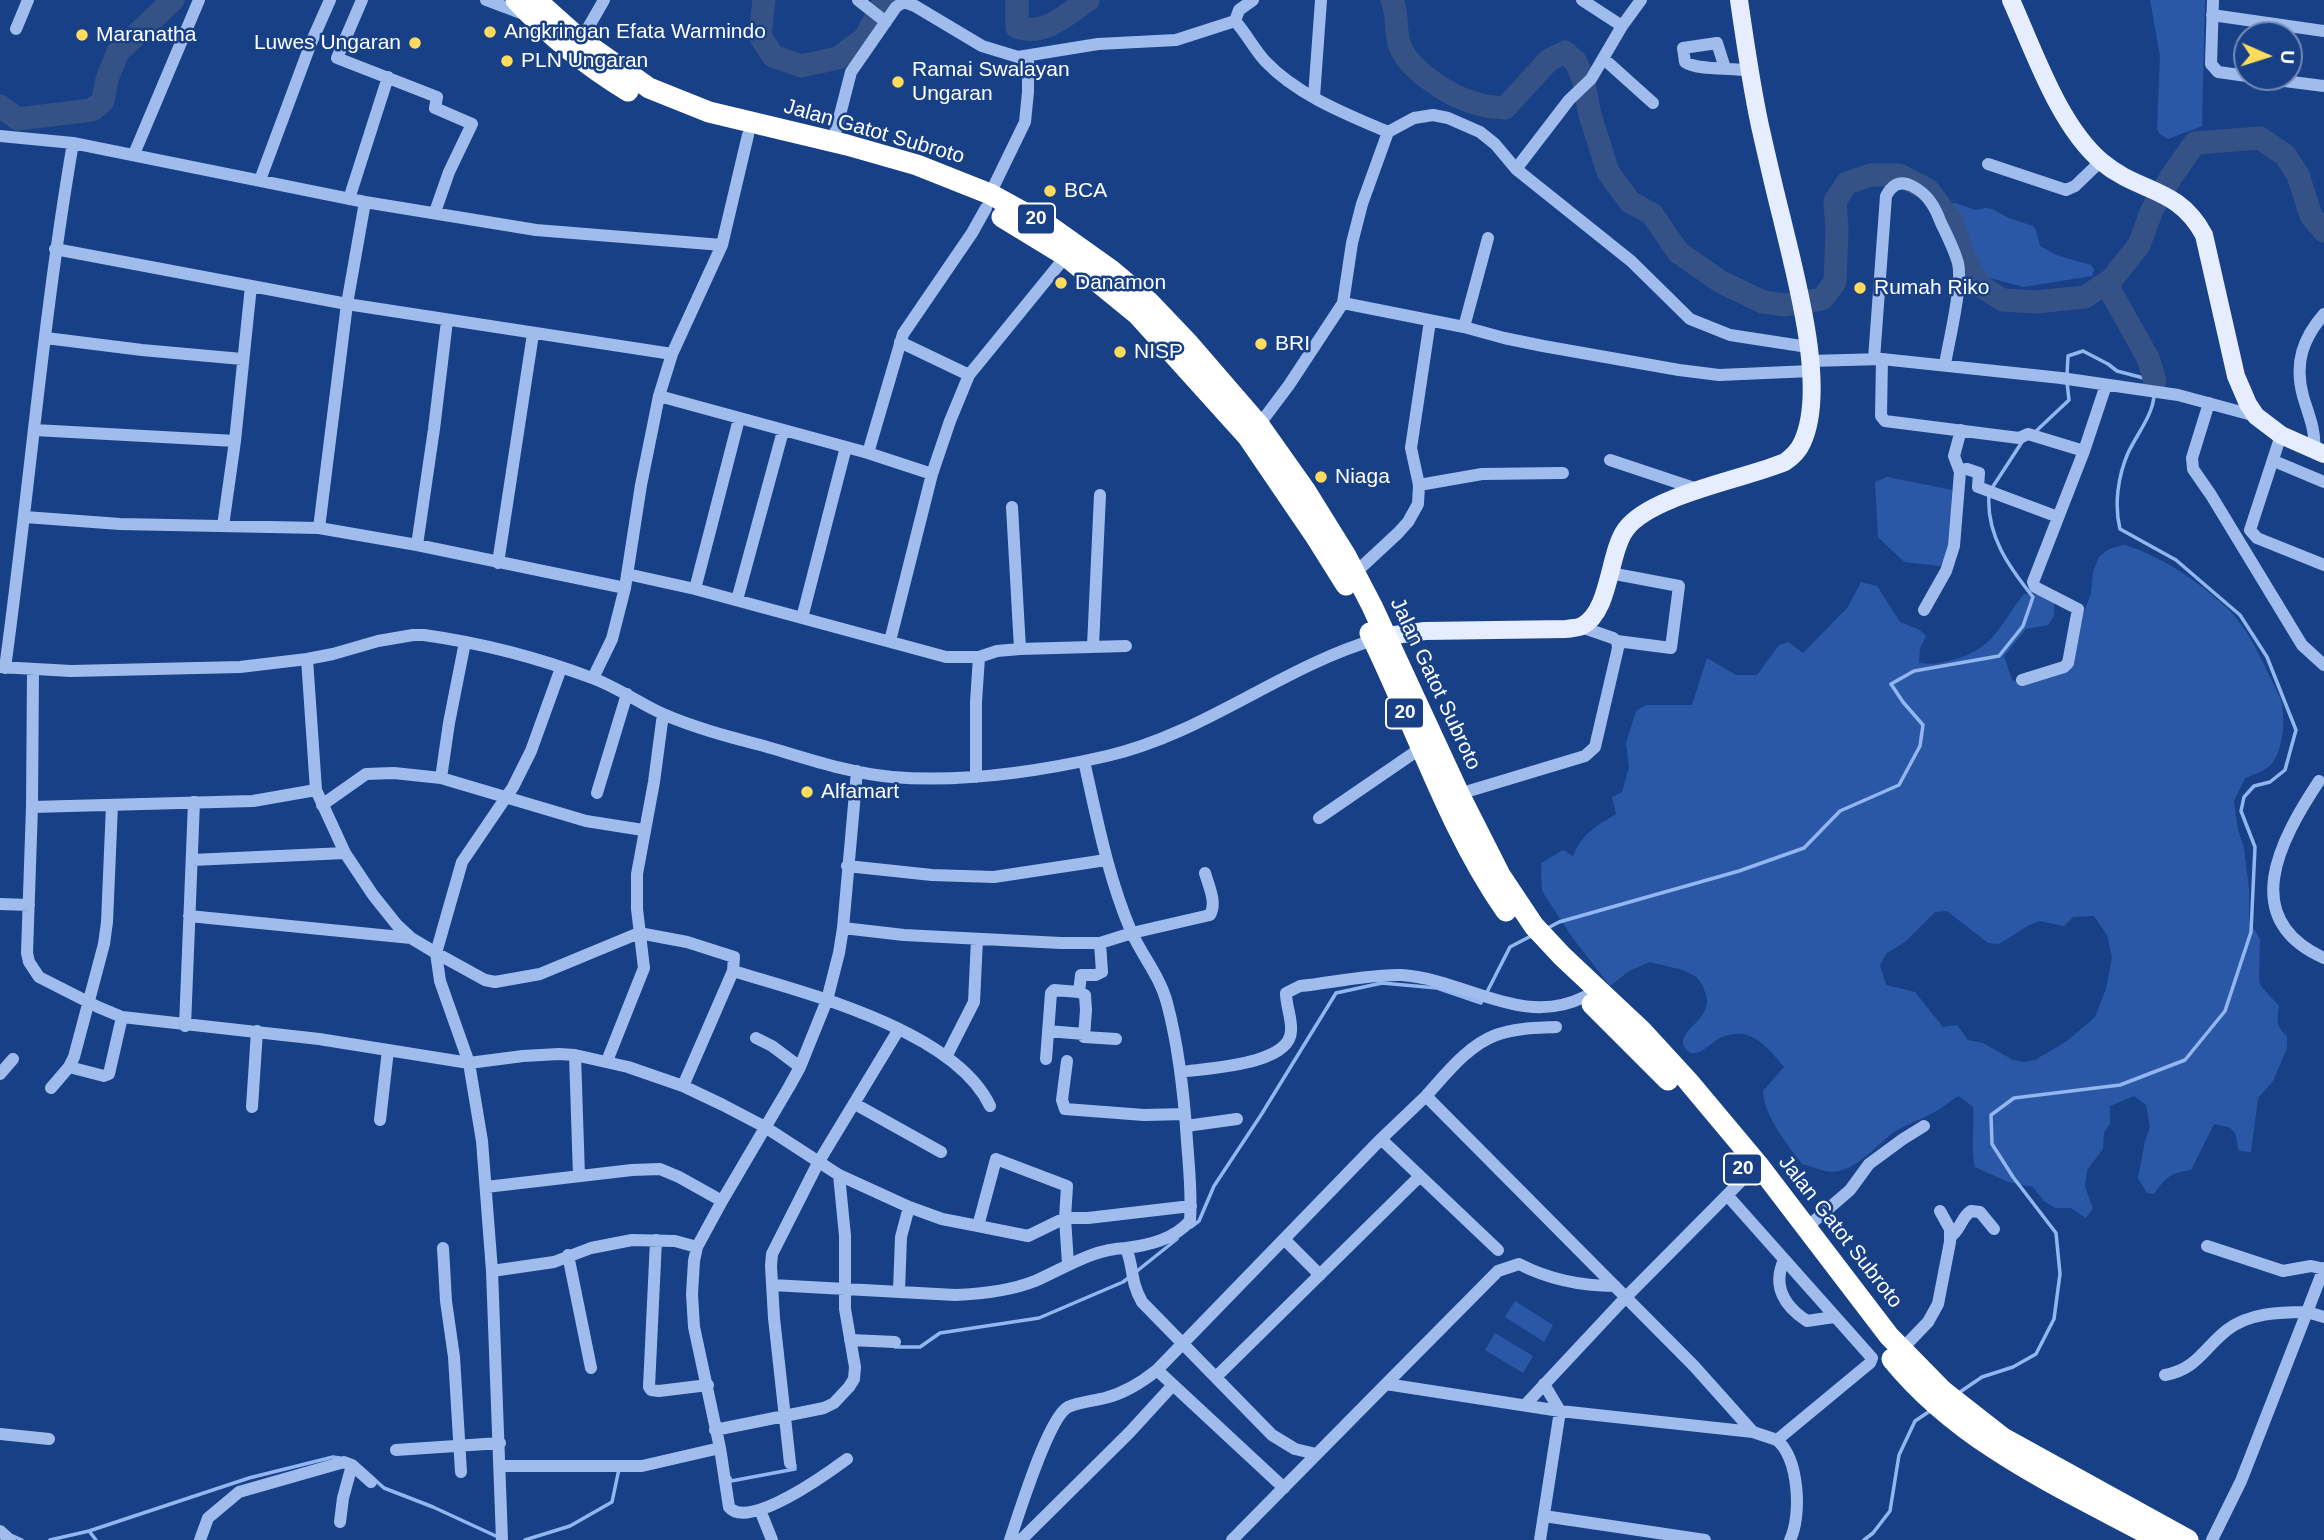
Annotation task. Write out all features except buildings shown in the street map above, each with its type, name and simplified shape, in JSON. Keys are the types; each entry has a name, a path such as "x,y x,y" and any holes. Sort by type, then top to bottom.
{"highway":[{"name":"Jalan Gatot Subroto","path":"516,0 535,9 639,81 674,99 709,112 918,166 988,201 1052,228 1138,292 1189,344 1259,425 1298,480 1355,573 1421,748 1487,883 1584,997 1659,1070 1805,1228 1938,1397"},
{"name":"Jalan Gatot Subroto","path":"535,9 580,58 642,99 688,118 988,201 1066,256 1137,314 1248,437 1340,574 1380,638 1500,875 1535,938 1643,1032 1688,1081 1879,1343 1938,1397 2002,1446 2172,1538"}],"main road":[{"path":"1380,638 1425,631 1566,629 1581,626 1596,612 1622,536 1630,524 1667,502 1767,470 1794,455 1801,446 1808,424 1810,360 1804,313 1767,156 1750,71 1740,0"},
{"path":"2011,0 2051,89 2082,143 2115,172 2172,198 2197,222 2204,235 2236,376 2256,416 2281,435 2319,452"}],"street":[{"path":"16,29 28,0"},
{"path":"134,154 199,0"},
{"path":"261,180 311,43 330,0"},
{"path":"362,0 337,58 438,97 435,108 472,124 449,172 435,212"},
{"path":"486,0 535,9"},
{"path":"580,40 604,0"},
{"path":"858,0 886,22"},
{"path":"1235,21 1239,10 1253,0"},
{"path":"1314,97 1321,0"},
{"path":"1582,0 1622,26"},
{"path":"1516,169 1569,100 1591,79 1622,26 1641,0"},
{"path":"2213,0 2211,64 2218,72 2233,74"},
{"path":"833,142 851,72 900,4 908,3 982,46 1008,56 1028,56 1098,44 1185,38 1235,21"},
{"path":"2212,15 2324,31"},
{"path":"1235,21 1266,62 1284,78 1314,97 1388,132"},
{"path":"867,453 900,342 988,201 1024,122 1028,92 1028,56"},
{"path":"1604,59 1653,103"},
{"path":"1725,68 1750,71"},
{"path":"349,199 388,77"},
{"path":"2303,83 2324,86"},
{"path":"1259,425 1343,303 1352,243 1362,204 1388,132 1423,116 1448,118 1480,132 1495,144 1516,169 1631,261 1690,320 1810,360"},
{"path":"593,678 612,639 626,581 659,396 671,354 722,245 748,135"},
{"path":"0,136 73,143 349,199 536,230 722,245"},
{"path":"73,143 55,249 25,517 3,668 33,670 240,667 307,659 414,635 465,642 513,653 593,678 663,714 749,742 857,771 915,778 976,777 1084,761 1127,750 1167,736 1324,659 1380,638"},
{"path":"1987,164 2066,190 2075,186 2101,162"},
{"path":"1945,365 1959,279 1958,264 1933,204 1923,193 1904,183 1897,183 1890,188 1886,196 1878,359 1882,419 2019,438 2032,435 2084,451"},
{"path":"319,528 346,304 365,202"},
{"path":"1464,327 1489,238"},
{"path":"55,249 346,304 671,354"},
{"path":"890,641 932,474 969,375 1066,256"},
{"path":"223,526 251,286"},
{"path":"1343,303 1543,346 1719,375 1810,360 1878,359 2149,390 2256,416"},
{"path":"2319,452 2302,392 2301,358 2305,341 2324,314"},
{"path":"416,545 434,429 446,321"},
{"path":"1355,573 1383,549 1408,522 1418,504 1419,485 1411,448 1430,321"},
{"path":"498,563 533,334"},
{"path":"46,338 243,359"},
{"path":"900,342 969,375"},
{"path":"2022,680 2066,666 2076,630 2078,609 2033,584 2106,385"},
{"path":"659,396 846,447 932,474"},
{"path":"2209,403 2192,458 2193,469 2302,645 2324,665"},
{"path":"695,589 739,419"},
{"path":"35,430 235,441"},
{"path":"1924,610 1952,556 1960,470 1954,456 1961,430"},
{"path":"737,600 783,431"},
{"path":"2281,435 2250,530 2251,533 2324,565"},
{"path":"802,618 846,447"},
{"path":"1610,460 1700,490"},
{"path":"2273,461 2324,482"},
{"path":"1960,470 1966,469 1979,474 1978,487 2058,517"},
{"path":"1419,485 1482,474 1563,473"},
{"path":"1093,646 1100,495"},
{"path":"1012,507 1020,649"},
{"path":"25,517 120,524 319,528 498,563 695,589 946,657 979,657 998,651 1020,649 1126,646"},
{"path":"1581,626 1617,641 1671,648 1679,586 1610,573"},
{"path":"1459,794 1591,752 1595,747 1610,690 1617,641"},
{"path":"441,778 465,642"},
{"path":"976,777 979,657"},
{"path":"307,659 316,790 345,853 387,914 411,938 476,976 495,982 540,974 639,933 687,942 734,957 733,971 683,1086"},
{"path":"503,1537 492,1271 477,1100 469,1063 440,981 436,954 463,862 505,799 531,751 561,668"},
{"path":"33,670 27,953 33,970 49,982 122,1017 185,1026 257,1031 469,1063 523,1056 575,1055 607,1061 683,1086 765,1127 839,1175 909,1207 942,1219 1028,1236 1065,1218 1191,1203"},
{"path":"597,793 627,694"},
{"path":"607,1061 644,968 636,893 643,830 654,782 663,714"},
{"path":"1319,818 1421,748"},
{"path":"772,1285 974,1294 1033,1282 1068,1264 1100,1253 1163,1240 1182,1230 1190,1221 1191,1186 1181,1072 1167,1002 1160,982 1132,933 1106,860 1084,761"},
{"path":"847,1459 801,1490 760,1510 740,1514 733,1512 729,1507 692,1310 697,1247 800,1067 827,1000 843,928 857,771"},
{"path":"322,805 366,774 394,773 441,778 586,821 643,830"},
{"path":"2319,781 2278,856 2274,904 2277,918 2284,929 2306,950 2324,958"},
{"path":"32,807 253,801 316,790"},
{"path":"185,1026 194,802"},
{"path":"51,1088 69,1067 104,944 112,805"},
{"path":"192,860 345,853"},
{"path":"847,866 932,875 994,877 1106,860"},
{"path":"843,928 904,935 1100,943 1210,915 1213,911 1212,897 1205,873"},
{"path":"0,904 29,905"},
{"path":"188,916 411,938"},
{"path":"946,1057 974,1002 977,939"},
{"path":"1079,992 1081,975 1096,975 1102,972 1100,943"},
{"path":"733,971 827,1000 899,1029 946,1057 974,1082 990,1106"},
{"path":"1181,1072 1265,1058 1281,1050 1288,1042 1291,1031 1286,993 1300,986 1402,975 1518,1006 1560,1007 1584,997"},
{"path":"1046,1059 1052,991 1079,992 1085,995 1084,1034"},
{"path":"69,1067 104,1076 109,1074 122,1017"},
{"path":"1010,1540 1051,1430 1062,1412 1077,1404 1119,1394 1157,1370 1457,1062 1482,1041 1510,1031 1556,1027"},
{"path":"790,1463 772,1285 772,1254 818,1163 899,1029"},
{"path":"252,1107 257,1031"},
{"path":"1048,1031 1116,1039"},
{"path":"756,1038 772,1046 800,1067"},
{"path":"380,1120 388,1050"},
{"path":"575,1055 579,1176"},
{"path":"0,1074 13,1059"},
{"path":"1067,1061 1062,1100 1065,1109 1186,1120 1237,1119"},
{"path":"1426,1096 1694,1366 1754,1432"},
{"path":"855,1104 941,1152"},
{"path":"1805,1228 1850,1190 1869,1164 1924,1126"},
{"path":"1381,1139 1498,1250 1519,1264 1536,1273 1568,1282 1615,1286"},
{"path":"978,1226 996,1159 1065,1185 1068,1264"},
{"path":"486,1187 660,1169 722,1201"},
{"path":"1526,1404 1626,1297 1753,1171"},
{"path":"715,1430 824,1408 834,1403 854,1379 855,1367 846,1322 845,1236 839,1175"},
{"path":"1216,1377 1420,1176"},
{"path":"1727,1195 1870,1355 1871,1363 1777,1440"},
{"path":"899,1291 903,1226 909,1207"},
{"path":"1902,1349 1928,1322 1938,1304 1950,1251 1947,1220 1940,1211"},
{"path":"1950,1237 1971,1211 1980,1212 1994,1229"},
{"path":"492,1271 554,1262 568,1255 610,1243 632,1240 675,1241 697,1247"},
{"path":"656,1240 649,1387 659,1391 708,1385"},
{"path":"1284,1240 1320,1275"},
{"path":"2207,1246 2283,1271 2311,1266 2324,1268 2241,1481 2211,1540"},
{"path":"443,1248 446,1301 454,1357 461,1472"},
{"path":"1126,1248 1134,1287 1143,1302 1272,1435 1295,1449 1316,1454"},
{"path":"1497,1271 1498,1250"},
{"path":"568,1255 591,1368"},
{"path":"1784,1260 1778,1277 1779,1290 1803,1318 1811,1321 1834,1317"},
{"path":"1232,1540 1497,1271 1519,1264"},
{"path":"2165,1375 2189,1368 2219,1337 2244,1321 2265,1314 2307,1312 2324,1317"},
{"path":"850,1340 895,1342"},
{"path":"1157,1370 1284,1488"},
{"path":"1386,1384 1560,1411 1754,1432 1777,1440 1784,1446 1795,1480 1796,1515 1790,1540"},
{"path":"1540,1540 1560,1411 1544,1384"},
{"path":"1021,1540 1129,1433 1173,1385"},
{"path":"0,1434 49,1439"},
{"path":"396,1450 500,1443"},
{"path":"501,1466 642,1466 720,1452"},
{"path":"200,1540 208,1518 239,1492 344,1462 352,1465 371,1482"},
{"path":"340,1522 352,1465"},
{"path":"760,1510 772,1540"},
{"path":"1544,1517 1705,1540"},
{"path":"0,1531 10,1540"}],"shaded area":[{"path":"2150,0 2205,0 2202,126 2168,139 2157,129 2160,56"},
{"path":"1955,203 1975,210 1992,209 2033,226 2040,246 2056,255 2091,265 2094,270 2092,276 2023,287 1983,276 1961,238 1950,204"},
{"path":"1887,477 1952,490 1950,539 1940,566 1904,562 1878,537 1875,482"},
{"path":"2125,545 2153,556 2191,579 2226,607 2250,639 2282,705 2282,734 2273,762 2260,772 2245,778 2234,801 2238,830 2244,848 2249,890 2249,921 2260,939 2259,979 2261,986 2279,1006 2278,1023 2287,1036 2287,1048 2273,1081 2258,1098 2251,1152 2239,1151 2235,1133 2229,1127 2214,1124 2191,1170 2173,1174 2154,1194 2147,1193 2138,1178 2150,1127 2146,1105 2134,1096 2110,1106 2110,1124 2104,1132 2103,1149 2087,1170 2085,1187 2093,1208 2086,1218 2071,1208 2055,1208 2044,1201 2033,1187 2008,1182 1975,1167 1973,1107 1959,1096 1897,1130 1847,1168 1829,1172 1802,1164 1777,1129 1764,1100 1763,1091 1784,1067 1776,1057 1755,1039 1741,1034 1722,1037 1699,1052 1686,1049 1684,1037 1704,1012 1707,1004 1700,981 1686,971 1650,962 1629,971 1610,986 1572,937 1542,891 1541,863 1563,850 1573,856 1585,836 1616,814 1612,797 1622,792 1629,767 1626,743 1636,711 1646,705 1692,705 1707,658 1736,675 1757,675 1779,645 1788,642 1803,653 1848,607 1861,582 1877,586 1900,622 1920,630 1926,636 1920,648 1919,663 1940,663 1966,655 1987,642 2002,626 2024,594 2043,595 2054,603 2054,616 2048,625 2026,629 2004,656 2012,680 2022,683 2070,668 2081,619 2091,594 2093,572 2099,557 2109,549","holes":["1947,911 1988,943 1999,944 2040,921 2064,926 2073,917 2094,916 2107,935 2112,957 2106,989 2095,1017 2067,1041 2035,1060 2024,1062 2013,1060 1983,1043 1968,1040 1957,1025 1943,1027 1915,992 1886,985 1880,965 1886,954 1906,941 1935,912"]},
{"path":"1515,1301 1553,1325 1544,1342 1505,1317"},
{"path":"1495,1333 1533,1356 1523,1373 1485,1350"}],"waterway":[{"path":"0,106 18,119 92,110 103,101 107,79 118,52 173,0"},
{"path":"764,0 760,36 773,56 801,66 838,58 865,38 885,0"},
{"path":"1017,0 1017,27 1027,29 1046,27 1088,0"},
{"path":"1392,0 1403,53 1431,81 1467,101 1505,108 1549,60 1565,52 1576,62 1583,79 1590,115 1608,172 1630,202 1652,214 1678,252 1721,282 1763,302 1786,305 1822,299 1835,282 1835,201 1847,183 1871,175 1899,175 1928,190 1952,221 1964,257 1980,286 2003,300 2035,302 2085,297 2112,279 2139,245 2152,210 2195,143 2260,138 2285,155 2298,175 2311,216 2324,231"},
{"path":"2106,283 2148,358 2155,381"},
{"path":"1957,1394 1982,1377 2013,1367 2036,1354 2054,1319 2060,1274 2056,1233 2013,1177 1992,1144 1991,1115 2014,1098 2120,1085 2185,1060 2225,1011 2251,932 2255,847 2241,811 2244,797 2254,786 2270,782 2285,770 2296,730 2267,657 2240,615 2176,560 2120,529 2117,500 2122,471 2128,453 2150,411 2155,381 2117,371 2083,351 2068,356 2067,375"},
{"path":"2034,433 2069,400 2067,382"},
{"path":"1992,488 2022,442"},
{"path":"1546,929 1559,922 1739,871 1804,848 1840,811 1899,785 1920,746 1923,725 1891,684 1914,671 1999,656 2023,626 2033,597 2008,562 1995,537 1991,524 1989,495"},
{"path":"1487,992 1510,947 1533,935"},
{"path":"1191,1227 1199,1221 1214,1186 1336,993 1382,983 1437,988 1481,1003 1483,999"},
{"path":"1137,1271 1177,1239"},
{"path":"895,1347 920,1347 940,1333 1039,1318 1123,1282 1131,1276"},
{"path":"1864,1540 1890,1511 1899,1455 1915,1421 1933,1409"},
{"path":"50,1540 89,1531 249,1478 333,1457 340,1458"},
{"path":"730,1478 731,1481 795,1469 795,1465"},
{"path":"525,1540 570,1526 612,1502 619,1469"},
{"path":"375,1480 384,1488 498,1537"},
{"path":"89,1531 96,1540"},
{"path":"13,1536 22,1540"}],"place":[{"name":"Angkringan Efata Warmindo","path":"490,32"},
{"name":"Maranatha","path":"82,35"},
{"name":"Luwes Ungaran","path":"415,43"},
{"name":"PLN Ungaran","path":"507,61"},
{"name":"Ramai Swalayan Ungaran","path":"898,82"},
{"name":"BCA","path":"1050,191"},
{"name":"Danamon","path":"1061,283"},
{"name":"Rumah Riko","path":"1860,288"},
{"name":"BRI","path":"1261,344"},
{"name":"NISP","path":"1120,352"},
{"name":"Niaga","path":"1321,477"},
{"name":"Alfamart","path":"807,792"}]}
